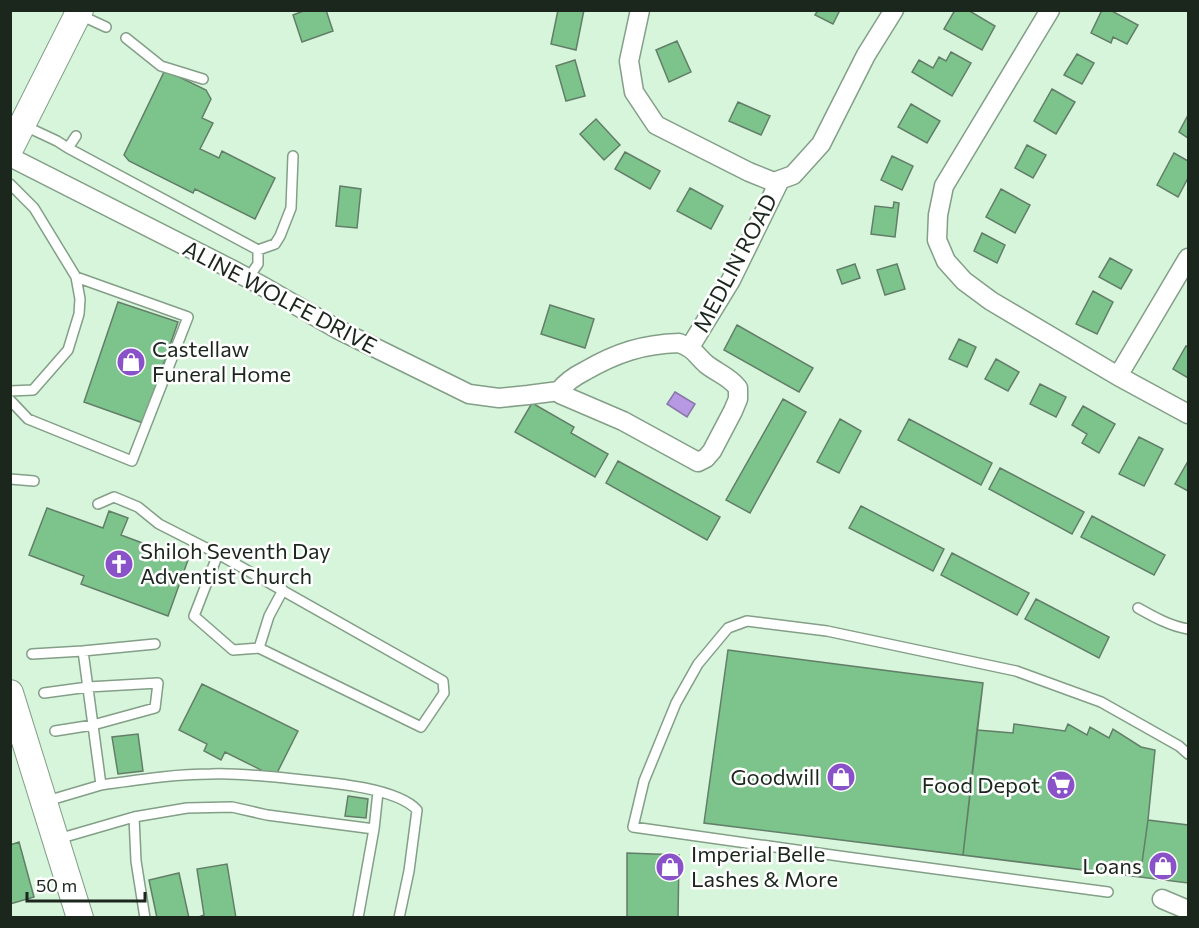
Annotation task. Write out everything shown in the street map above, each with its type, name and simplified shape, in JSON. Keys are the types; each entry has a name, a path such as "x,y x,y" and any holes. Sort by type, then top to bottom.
{"street":[{"path":"640,10 628,62 634,92 656,125 749,172 774,182 793,175 821,144 866,55 894,10"},
{"path":"1050,10 944,186 938,215 937,240 946,261 964,281 991,301 1118,376 1188,414"},
{"path":"10,149 79,12"},
{"name":"ALINE WOLFE DRIVE","path":"10,157 248,278 337,329 469,394 499,398 559,391"},
{"name":"MEDLIN ROAD","path":"690,347 731,280 780,180"},
{"path":"1118,376 1188,258"},
{"path":"679,343 690,347 705,363 733,381 738,388 738,399 712,451 698,462 623,421 560,394 559,391 573,378 629,350 679,343"},
{"path":"10,693 80,918"},
{"path":"1162,899 1188,909"}],"lane":[{"path":"79,12 106,27"},
{"path":"126,38 161,66 202,78"},
{"path":"23,124 258,250 275,244 291,210 293,156"},
{"path":"68,148 76,136"},
{"path":"10,184 34,208 76,277 80,299 80,315 68,350 33,390 10,391"},
{"path":"248,278 258,264 258,250"},
{"path":"10,400 28,419 132,461 188,317 76,277"},
{"path":"10,479 34,481"},
{"path":"98,504 114,497 138,507 159,524 218,554 443,681 444,693 421,727 259,648 233,650 194,616 218,554"},
{"path":"259,648 269,616 283,590"},
{"path":"1138,608 1162,622 1188,629"},
{"path":"1108,892 633,827 644,781 682,693 698,664 728,628 747,621 826,631 1016,670 1101,702 1179,746 1188,754"},
{"path":"32,654 155,644"},
{"path":"83,651 101,785"},
{"path":"44,693 88,687 158,683 155,708 93,725 55,731"},
{"path":"44,802 101,785 177,775 212,774 256,775 342,783 394,796 417,810 409,871 399,918"},
{"path":"358,918 374,829 378,792"},
{"path":"56,840 134,816 187,808 232,807 374,829"},
{"path":"134,816 136,861 145,918"}],"shaded area":[{"path":"675,392 695,404 687,417 667,404"}],"building":[{"path":"306,10 326,10 333,31 302,42 293,15"},
{"path":"558,10 584,10 576,50 551,44"},
{"path":"818,10 840,10 833,24 815,15"},
{"path":"955,10 968,10 995,26 982,50 944,29"},
{"path":"1102,10 1110,10 1138,25 1127,44 1113,37 1111,43 1091,33"},
{"path":"677,41 691,72 669,82 656,50"},
{"path":"951,52 971,63 952,96 912,72 919,60 933,68 939,57 946,61"},
{"path":"1077,54 1094,63 1082,84 1064,75"},
{"path":"575,60 585,96 566,101 556,66"},
{"path":"165,70 206,90 211,99 202,118 213,123 200,149 219,158 222,151 275,178 255,219 195,189 193,193 129,161 124,155"},
{"path":"1052,89 1075,102 1056,134 1034,121"},
{"path":"738,102 770,116 761,135 729,121"},
{"path":"911,104 940,121 927,143 898,127"},
{"path":"1188,115 1188,138 1179,132"},
{"path":"596,119 620,145 604,160 580,134"},
{"path":"1027,145 1046,155 1033,178 1015,168"},
{"path":"625,152 660,171 650,189 615,169"},
{"path":"1174,153 1188,161 1188,178 1178,197 1157,185"},
{"path":"892,156 913,166 902,190 881,180"},
{"path":"340,186 361,189 357,228 336,226"},
{"path":"690,188 723,206 711,229 677,211"},
{"path":"1001,189 1030,205 1015,233 986,217"},
{"path":"894,202 899,203 895,237 871,234 875,206 893,208"},
{"path":"982,233 1005,245 997,263 974,251"},
{"path":"1110,258 1132,270 1121,289 1099,277"},
{"path":"855,264 860,278 842,284 837,270"},
{"path":"897,264 905,289 885,295 877,270"},
{"path":"1093,291 1113,302 1097,334 1076,324"},
{"name":"Castellaw Funeral Home","path":"118,302 178,322 143,423 84,402"},
{"path":"550,305 594,319 585,348 541,334"},
{"path":"737,325 813,368 799,392 724,350"},
{"path":"959,339 976,347 967,367 949,359"},
{"path":"1186,346 1188,347 1188,378 1173,369"},
{"path":"996,359 1019,372 1008,391 985,379"},
{"path":"1040,384 1066,397 1056,417 1030,404"},
{"path":"783,399 806,412 750,513 726,500"},
{"path":"532,403 574,427 571,433 608,454 595,477 515,432"},
{"path":"1083,406 1115,424 1099,453 1082,443 1087,434 1072,425"},
{"path":"840,419 861,431 839,473 817,462"},
{"path":"909,419 992,463 981,485 898,440"},
{"path":"1139,437 1163,449 1144,486 1119,474"},
{"path":"618,461 720,517 707,540 606,483"},
{"path":"1188,464 1188,491 1175,484"},
{"path":"1000,468 1084,512 1072,534 989,489"},
{"path":"861,506 944,549 933,571 849,528"},
{"name":"Shiloh Seventh Day Adventist Church","path":"47,508 103,528 109,511 128,518 121,535 188,560 168,616 81,584 84,576 29,555"},
{"path":"1092,516 1165,555 1154,575 1081,537"},
{"path":"952,553 1029,593 1017,615 941,575"},
{"path":"1036,599 1109,637 1099,658 1025,619"},
{"name":"Goodwill","path":"728,650 983,683 977,730 1013,733 1014,724 1065,731 1068,724 1087,735 1090,727 1109,738 1113,729 1141,747 1155,750 1148,820 1188,825 1188,883 704,823"},
{"name":"Goodwill","path":"728,650 983,683 963,855 704,823"},
{"path":"202,684 298,731 275,777 225,752 221,760 204,751 207,744 179,730"},
{"name":"Food Depot","path":"1014,724 1065,731 1068,724 1087,735 1090,727 1109,738 1113,729 1141,747 1155,750 1140,877 963,855 977,730 1013,733"},
{"path":"138,734 143,771 118,774 112,737"},
{"path":"348,796 368,799 366,818 345,816"},
{"path":"19,842 34,897 10,904 10,845"},
{"path":"627,853 679,855 678,918 627,918"},
{"path":"227,864 236,918 196,918 204,915 197,869"},
{"path":"179,873 189,918 157,918 149,880"}],"place":[{"name":"Castellaw Funeral Home","path":"131,362"},
{"name":"Shiloh Seventh Day Adventist Church","path":"119,564"},
{"name":"Goodwill","path":"841,777"},
{"name":"Food Depot","path":"1061,785"},
{"name":"Loans","path":"1163,866"},
{"name":"Imperial Belle Lashes & More","path":"670,867"}]}
